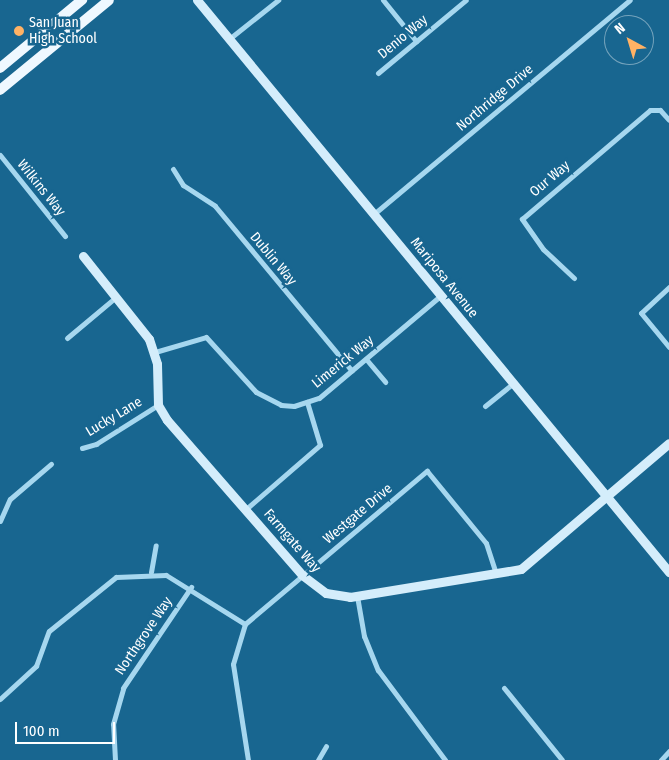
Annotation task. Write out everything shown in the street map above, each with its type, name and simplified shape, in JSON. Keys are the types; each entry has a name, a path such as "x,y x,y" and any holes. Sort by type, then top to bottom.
{"main road":[{"path":"0,68 82,0"},
{"path":"0,90 109,0"}],"street":[{"name":"Mariposa Avenue","path":"197,0 375,213 512,384 669,572"},
{"path":"229,39 278,0"},
{"path":"383,0 416,41"},
{"name":"Denio Way","path":"378,73 466,0"},
{"name":"Northridge Drive","path":"375,213 630,0"},
{"name":"Our Way","path":"574,278 543,249 522,219 656,109 669,120"},
{"name":"Wilkins Way","path":"0,154 65,236"},
{"name":"Dublin Way","path":"173,169 183,185 215,206 352,371"},
{"path":"83,256 116,297 155,352 158,405"},
{"path":"669,287 641,313 669,347"},
{"name":"Limerick Way","path":"155,352 206,337 266,399 281,405 307,402 352,371 440,296"},
{"path":"67,338 116,297"},
{"path":"366,359 385,382"},
{"path":"486,406 512,384"},
{"path":"246,509 320,444 307,402"},
{"name":"Lucky Lane","path":"82,448 96,444 158,405"},
{"name":"Farmgate Way","path":"158,405 302,575 326,593 358,596 497,576 527,566 607,499 669,443"},
{"path":"0,521 10,499 51,464"},
{"name":"Westgate Drive","path":"245,624 427,471 486,543 497,576"},
{"path":"151,572 156,544"},
{"path":"0,699 32,672 49,631 60,619 116,577 151,572 191,587 245,624 232,664 248,760"},
{"name":"Northgrove Way","path":"114,760 114,724 123,688 191,587"},
{"path":"358,596 364,636 378,670 445,760"},
{"path":"504,688 562,760"},
{"path":"318,760 326,746"},
{"path":"661,760 669,752"}],"place":[{"name":"San Juan High School","path":"19,31"}]}
